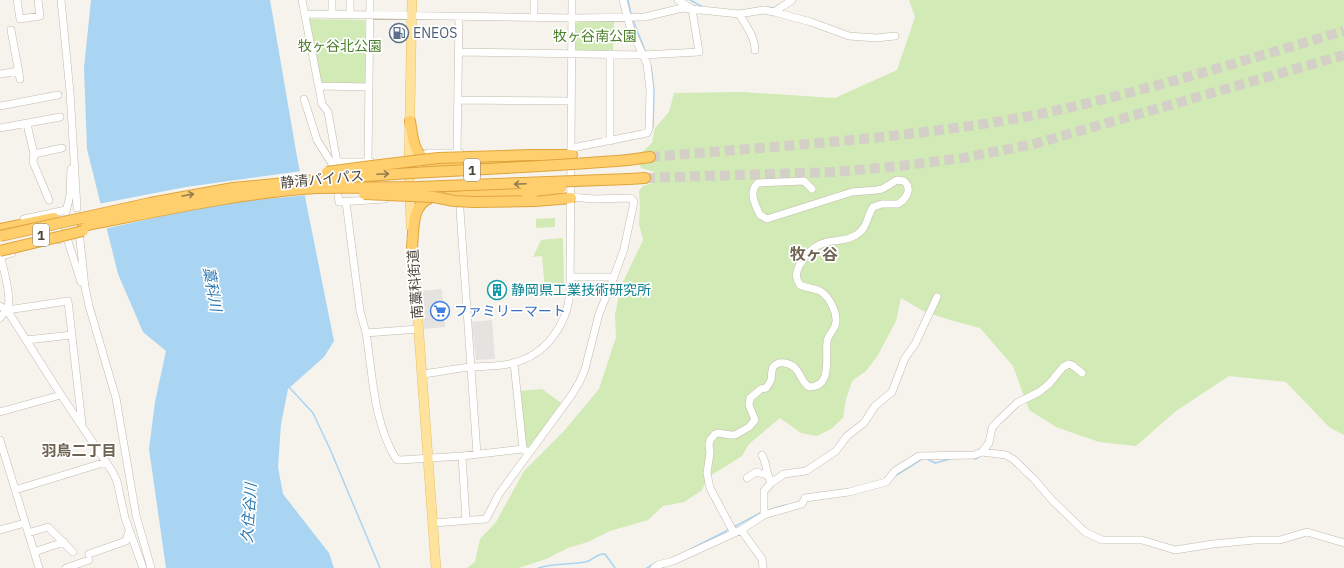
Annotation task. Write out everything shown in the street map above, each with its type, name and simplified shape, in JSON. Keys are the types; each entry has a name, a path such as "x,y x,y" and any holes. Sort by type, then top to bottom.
{"highway":[{"path":"410,121 415,147 421,157"},
{"name":"1","path":"409,163 528,158 572,151"},
{"name":"1","path":"421,157 432,163"},
{"name":"静清バイパス","path":"0,236 150,208 183,206 262,189 363,175 557,166 650,157"},
{"name":"1","path":"262,189 364,167 438,158 528,158 568,162 628,160"},
{"name":"静清バイパス","path":"262,189 277,191 317,188 418,188 645,178"},
{"name":"1","path":"409,199 524,192 629,179"},
{"name":"1","path":"262,189 434,197 454,201 474,202 535,201 571,197"},
{"path":"412,247 416,212 423,202 430,198"},
{"name":"1","path":"0,229 82,213 150,208"},
{"name":"1","path":"0,257 150,208"},
{"name":"静清バイパス","path":"0,243 150,208"}],"main road":[{"name":"南藁科街道","path":"412,0 409,199 436,568"}],"street":[{"path":"16,0 20,19 40,16 38,0"},
{"path":"61,0 74,145 77,208"},
{"path":"302,0 322,104 328,112 337,162 334,167 321,148 312,126 304,99"},
{"path":"332,0 332,14"},
{"path":"350,0 350,14"},
{"path":"368,161 370,0"},
{"path":"534,0 534,18"},
{"path":"422,374 521,361 549,342 556,334 563,321 568,307 570,292 572,0"},
{"path":"572,151 647,133 649,129 650,90 647,64 633,35 623,0"},
{"path":"460,52 643,55 699,52 692,9 678,0"},
{"path":"774,12 792,0"},
{"path":"305,14 572,18 645,17 682,8 704,12 739,14 759,10 774,12 811,22 849,36 876,38 895,36"},
{"path":"739,14 749,31 755,45 755,50"},
{"path":"457,152 460,16"},
{"path":"11,30 20,79"},
{"path":"610,54 610,141"},
{"path":"0,74 19,71"},
{"path":"319,86 369,87"},
{"path":"0,106 58,95"},
{"path":"458,100 571,101"},
{"path":"0,128 60,117"},
{"path":"27,124 34,154 33,162 49,200"},
{"path":"0,225 55,212 66,211 70,195 74,145"},
{"path":"34,154 62,148"},
{"path":"421,157 428,153 457,152 537,151 546,155"},
{"path":"337,162 368,161 409,163"},
{"path":"763,568 762,559 728,523 710,488 707,473 710,440 715,434 718,433 731,435 749,427 754,420 749,405 750,398 760,389 766,388 770,382 773,367 777,364 782,362 791,364 796,368 803,381 809,387 817,386 821,383 827,371 827,341 837,321 836,315 830,302 822,292 800,286 796,280 797,270 802,260 810,251 819,245 826,242 848,239 856,235 865,226 869,213 873,207 882,204 898,204 906,198 908,193 908,187 904,181 897,180 882,189 852,192 767,219 760,215 753,197 753,189 758,183 804,181 812,189"},
{"path":"338,195 339,202 351,200 409,199"},
{"path":"433,524 486,519 499,494 526,451 571,396 580,382 585,369 599,314 614,277 630,225 634,200 630,198 594,199 571,197"},
{"path":"346,202 360,311 366,333 377,413 388,444 398,460 526,451"},
{"path":"460,210 476,454"},
{"path":"0,318 3,308 9,305 5,275 0,257 59,242 60,240 55,212"},
{"path":"79,231 86,287 90,306"},
{"path":"67,238 90,306 116,398 136,515 151,568"},
{"path":"570,277 614,277"},
{"path":"764,515 764,491 770,483 784,474 806,471 836,451 847,436 864,423 875,406 892,392 905,358 915,344 937,298"},
{"path":"3,308 68,301 83,426"},
{"path":"3,308 83,426 117,481 130,530 143,568"},
{"path":"366,333 418,329"},
{"path":"26,340 72,335"},
{"path":"514,363 526,451"},
{"path":"982,452 989,443 992,428 1017,403 1039,392 1049,384 1064,367 1069,364 1082,373"},
{"path":"0,412 61,395"},
{"path":"0,440 39,568"},
{"path":"654,568 674,561 736,531 764,515 802,504 805,498 849,492 886,482 895,471 919,456 974,455 982,452 1006,455 1013,458 1052,500 1085,532 1102,540 1142,540 1175,550 1213,544 1255,540 1280,540 1307,532 1344,542"},
{"path":"762,455 766,463 767,475 770,483"},
{"path":"462,456 466,520"},
{"path":"15,490 106,462"},
{"path":"747,478 756,472 767,475"},
{"path":"0,530 25,523"},
{"path":"28,533 48,527 74,552"},
{"path":"66,568 126,541 130,530"},
{"path":"34,552 64,542"}],"green space":[{"path":"909,0 1344,0 1344,435 1329,427 1286,382 1229,376 1176,411 1136,446 1099,442 1056,427 1029,410 1013,366 980,328 923,311 901,298 896,321 878,355 866,371 852,381 846,399 843,418 831,429 817,436 801,433 780,418 749,444 742,456 707,478 702,490 684,502 663,506 648,520 610,531 588,542 568,548 546,559 519,568 467,568 475,562 480,539 496,522 524,471 563,432 599,389 616,337 615,314 621,286 643,240 639,224 639,191 643,186 655,182 654,172 641,168 638,159 642,152 652,143 655,128 669,112 674,93 742,92 835,98 897,70 915,17"},
{"name":"牧ヶ谷北公園","path":"308,19 365,20 366,85 320,84"},
{"name":"牧ヶ谷南公園","path":"614,21 613,51 575,51 576,23"},
{"path":"555,218 555,227 536,228 536,219"},
{"path":"563,238 564,285 552,285 545,292 542,256 533,257 541,240"},
{"path":"542,389 561,403 528,448 525,447 519,391"}],"shaded area":[{"path":"442,289 445,327 424,329 421,291"},
{"path":"492,320 495,359 476,360 472,322"}],"water":[{"path":"91,0 270,0 297,157 334,341 324,357 288,389 281,424 278,467 283,494 329,553 334,568 166,568 149,449 155,402 166,351 143,332 118,274 87,149 84,68"}],"pier":[{"path":"302,171 307,195 216,204 104,229 98,204 186,187"}],"waterway":[{"path":"628,0 631,14"},
{"path":"690,0 703,7"},
{"path":"762,7 774,8 778,5"},
{"path":"633,20 646,53"},
{"path":"651,66 654,91 653,128"},
{"path":"289,387 313,413 330,449 380,568"},
{"path":"971,458 976,459 979,457"},
{"path":"895,476 922,459"},
{"path":"927,459 935,463 950,459"},
{"path":"766,511 785,505"},
{"path":"734,527 762,512"},
{"path":"691,549 730,529"},
{"path":"538,568 550,565 585,562 602,554 605,554 615,568"},
{"path":"647,568 652,565"}],"tunnel":[{"path":"650,157 862,139 949,129 1014,119 1152,87 1344,31"},
{"path":"645,178 835,172 963,158 1034,144 1344,55"}],"place":[{"name":"ENEOS","path":"399,33"},
{"name":"静岡県工業技術研究所","path":"497,290"},
{"name":"ファミリーマート","path":"440,311"}],"district":[{"name":"牧ヶ谷","path":"814,254"},
{"name":"羽鳥二丁目","path":"79,451"}],"water label":[{"name":"藁科川","path":"212,289"},
{"name":"久住谷川","path":"249,513"}]}
